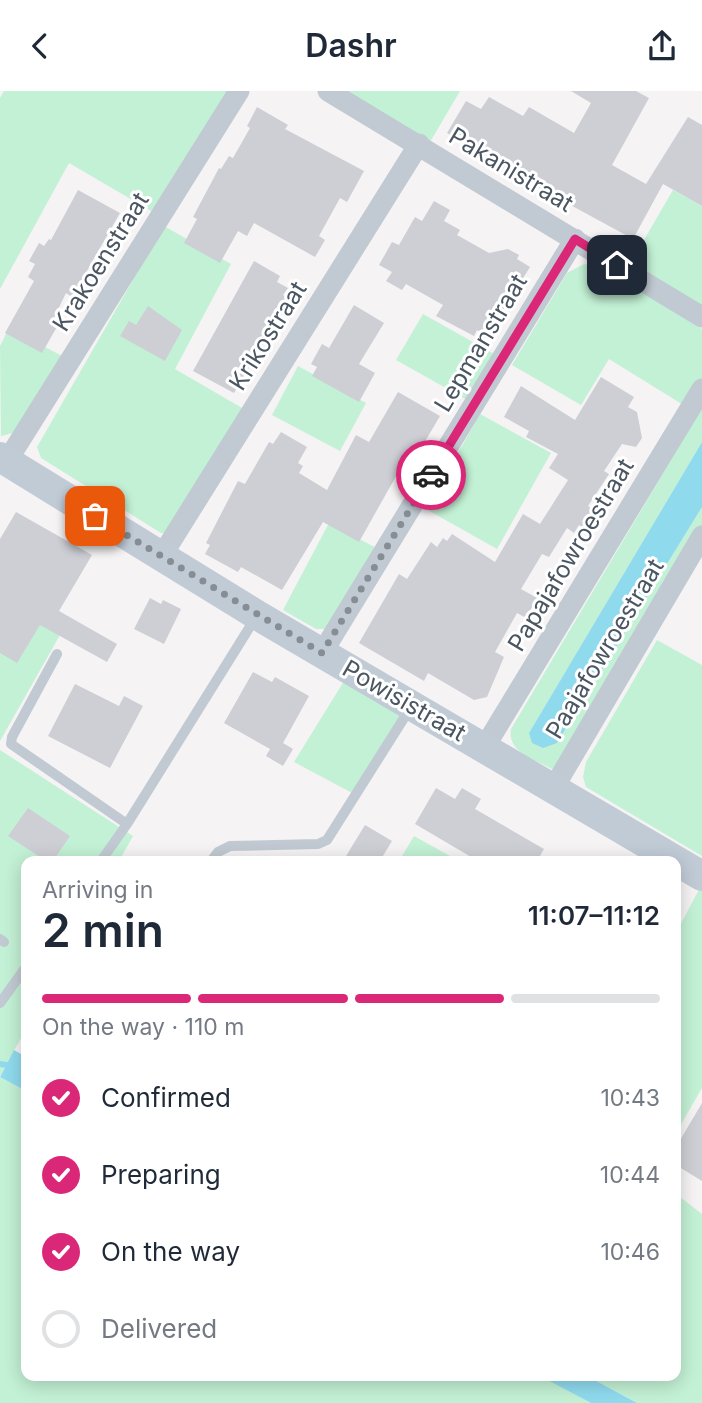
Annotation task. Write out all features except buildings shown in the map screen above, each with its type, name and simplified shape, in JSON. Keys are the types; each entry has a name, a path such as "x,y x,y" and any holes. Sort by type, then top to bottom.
{"street":[{"name":"Krakoenstraat","path":"4,459 239,91"},
{"name":"Pakanistraat","path":"328,91 702,317"},
{"name":"Krikostraat","path":"161,557 418,144"},
{"name":"Lepmanstraat","path":"322,653 575,239"},
{"name":"Papajafowroestraat","path":"484,748 702,389"},
{"name":"Powisistraat","path":"4,459 257,615 668,856"},
{"name":"Paajafowroestraat","path":"553,789 702,536"},
{"name":"Powisistraat","path":"681,864 702,876"}],"lane":[{"path":"105,856 257,615"},
{"path":"57,654 12,737 11,744 127,824"},
{"path":"215,856 230,846 318,844 327,840 411,706"},
{"path":"0,1003 21,974"}],"green space":[{"path":"4,91 228,91 153,212 69,163 0,289 0,98"},
{"path":"343,91 460,91 430,142"},
{"path":"673,190 702,206 702,308 630,264"},
{"path":"164,226 231,264 175,369 249,412 171,534 161,533 41,458 37,447"},
{"path":"584,264 602,268 702,329 702,378 685,406 609,359 581,405 512,365 567,273"},
{"path":"423,314 496,355 469,401 396,360"},
{"path":"9,328 64,357 13,433 1,436 0,346"},
{"path":"298,366 366,403 340,451 272,415"},
{"path":"702,408 702,442 529,733 557,743 702,507 702,529 561,767 552,769 517,749 513,744 511,729"},
{"path":"480,414 551,453 497,549 426,509"},
{"path":"329,523 382,551 327,629 316,629 283,610"},
{"path":"0,602 60,635 0,741"},
{"path":"657,640 702,665 702,856 586,787 583,777 586,762"},
{"path":"349,673 404,712 354,794 294,762"},
{"path":"0,750 133,836 122,856 21,856 21,1038 0,1076"},
{"path":"414,836 450,856 402,856"},
{"path":"702,884 702,1088 681,1124 681,924"},
{"path":"0,1077 21,1088 21,1381 551,1381 591,1403 0,1403"},
{"path":"681,1198 702,1214 702,1403 637,1403 596,1381 681,1381"}],"water":[{"path":"702,442 702,507 557,743 543,748 532,743 529,733"},
{"path":"14,1050 21,1054 21,1088 0,1077"},
{"path":"549,1381 596,1381 637,1403 591,1403"}],"waterway":[{"path":"0,1064 21,1067"}],"way so far":[{"path":"95,516 322,653 431,475"}],"route":[{"path":"431,475 575,239 617,265"}]}
